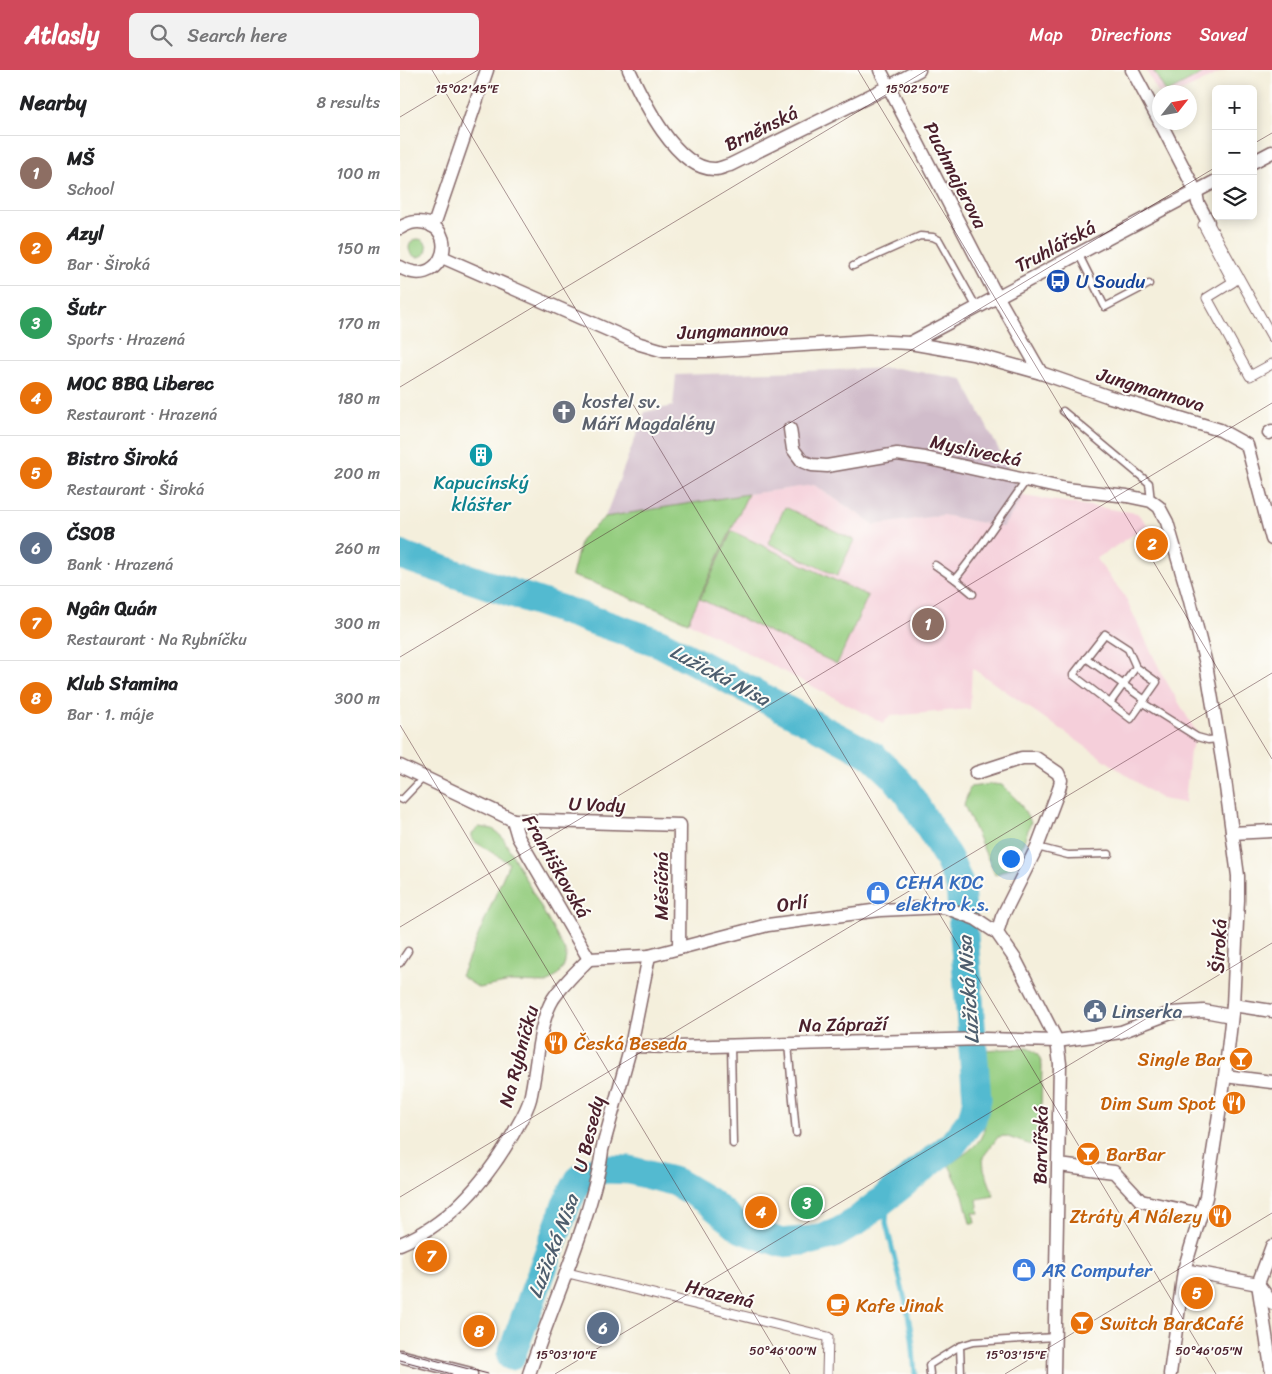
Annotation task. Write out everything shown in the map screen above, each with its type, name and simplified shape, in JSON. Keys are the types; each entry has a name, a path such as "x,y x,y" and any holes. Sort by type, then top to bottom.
{"street":[{"path":"432,226 487,70"},
{"name":"Brněnská","path":"629,70 648,111 680,152 691,162 715,169 730,165 888,87 918,70"},
{"name":"Puchmajerova","path":"880,70 998,298"},
{"path":"1132,70 1152,107"},
{"path":"1164,130 1196,192 1198,203 1272,337"},
{"path":"1257,160 1272,152"},
{"name":"Truhlářská","path":"910,343 978,309 1212,184"},
{"path":"400,228 410,222 422,222 432,226 439,232 444,249 442,258 434,268 424,273 411,273 400,267"},
{"path":"1208,222 1203,226 1233,282 1207,298 1250,376 1272,364"},
{"name":"Jungmannova","path":"442,258 640,344 664,351 710,351 868,341 910,343 974,354 1041,373 1108,396 1220,430 1247,445 1272,539"},
{"path":"998,298 1041,373"},
{"name":"Myslivecká","path":"790,429 793,449 802,461 812,465 827,466 897,454 925,458 1066,489 1127,496 1151,501"},
{"name":"Široká","path":"1151,501 1159,507 1166,522 1189,597 1203,655 1218,739 1238,876 1232,1011 1225,1076 1206,1197 1184,1270 1170,1374"},
{"path":"976,773 1022,758 1036,758 1058,773 1061,780 1037,847 1002,917 997,933"},
{"name":"Františkovská","path":"400,766 513,820 518,837 589,959"},
{"name":"U Vody","path":"513,820 680,825"},
{"name":"Měsíčná","path":"679,948 680,825"},
{"path":"1232,832 1272,831"},
{"name":"Orlí","path":"589,959 649,956 768,925 880,910 944,906 976,919 997,933"},
{"name":"Barvířská","path":"997,933 1015,958 1057,1041 1060,1064 1054,1374"},
{"name":"U Besedy","path":"528,1374 568,1273 592,1196 601,1162 602,1150 631,1046 649,956"},
{"name":"Na Rybníčku","path":"400,1244 435,1223 471,1193 501,1155 530,1101 540,1043 553,1000 589,959"},
{"name":"Na Zápraží","path":"631,1046 731,1046 984,1039 1057,1041 1121,1032 1172,1013 1272,1011"},
{"path":"1225,1076 1272,1082"},
{"path":"1059,1165 1114,1172 1141,1201 1200,1214"},
{"path":"1272,1246 1258,1284 1272,1374"},
{"path":"1184,1270 1258,1284 1272,1303"},
{"name":"Hrazená","path":"568,1273 828,1337 827,1374"},
{"path":"400,1356 456,1372 471,1374"}],"lane":[{"path":"853,266 920,236 933,237 939,240 978,309"},
{"path":"1079,255 1105,307 1149,284"},
{"path":"1063,411 1149,483 1151,501"},
{"path":"955,579 985,542 1026,480"},
{"path":"935,565 973,594"},
{"path":"1105,634 1128,649 1136,667 1157,682 1131,719 1073,676 1105,634"},
{"path":"1086,658 1144,702 1197,738 1218,739"},
{"path":"1110,703 1136,667"},
{"path":"400,799 402,800 424,777"},
{"path":"1037,847 1068,855 1109,854"},
{"path":"400,963 408,952"},
{"path":"788,1044 796,1133"},
{"path":"731,1046 734,1144"},
{"path":"930,1374 929,1365 960,1346 973,1342 1055,1337"},
{"path":"960,1346 961,1374"}],"shaded area":[{"path":"1146,70 1225,70 1194,85 1154,85"},
{"path":"896,368 962,379 1023,496 1003,527 943,515 875,525 814,485 605,517 645,412 673,406 676,375"},
{"path":"814,485 875,525 943,515 1003,527 1023,496 1137,513 1148,525 1096,559 1124,595 1162,674 1195,730 1197,737 1190,751 1185,803 1161,799 972,668 970,709 891,716 883,723 688,622 748,494"}],"green space":[{"path":"1153,70 1209,70 1181,85 1162,85"},
{"path":"414,239 422,239 427,244 425,255 414,257 409,252 409,244"},
{"path":"748,494 688,622 594,583 572,576 581,539 605,517"},
{"path":"785,507 854,540 837,576 768,543"},
{"path":"732,531 868,596 837,664 700,599"},
{"path":"993,784 1002,785 1019,802 1031,822 1015,866 995,875 964,805 970,787"},
{"path":"479,827 493,829 503,838 566,953 565,963 561,971 547,983 511,982 479,988 461,976 509,863 472,840 472,833"},
{"path":"1027,1048 1037,1054 1042,1065 1040,1148 1005,1136 998,1137 983,1157 984,1169 994,1196 977,1199 979,1213 973,1213 975,1223 970,1223 963,1195 949,1165 973,1147 983,1133 985,1105 981,1050"}],"waterway":[{"name":"Lužická Nisa","path":"400,555 660,643 873,756 894,776 908,793 948,858 960,886 977,1099 972,1119 952,1145 854,1223 835,1234 812,1240 782,1243 742,1229 708,1201 676,1182 629,1170 606,1169 590,1172 579,1180 566,1205 511,1356"},
{"path":"888,1194 886,1223 906,1304 912,1338 915,1374"}],"tram line":[{"path":"400,1351 488,1374"},
{"path":"400,1360 452,1374"}],"place":[{"name":"U Soudu","path":"1058,281"},
{"name":"kostel sv. Máří Magdalény","path":"564,412"},
{"name":"Kapucínský klášter","path":"481,455"},
{"name":"Azyl","path":"1152,544"},
{"name":"MŠ","path":"928,624"},
{"name":"CEHA KDC elektro k.s.","path":"878,893"},
{"name":"Linserka","path":"1095,1011"},
{"name":"Česká Beseda","path":"556,1043"},
{"name":"Single Bar","path":"1241,1059"},
{"name":"Dim Sum Spot","path":"1234,1103"},
{"name":"BarBar","path":"1088,1154"},
{"name":"Šutr","path":"807,1203"},
{"name":"MOC BBQ Liberec","path":"761,1212"},
{"name":"Ztráty A Nálezy","path":"1220,1216"},
{"name":"Ngân Quán","path":"431,1256"},
{"name":"AR Computer","path":"1024,1270"},
{"name":"Bistro Široká","path":"1197,1293"},
{"name":"Kafe Jinak","path":"838,1305"},
{"name":"Switch Bar&Café","path":"1082,1323"},
{"name":"ČSOB","path":"603,1328"},
{"name":"Klub Stamina","path":"479,1331"}]}
